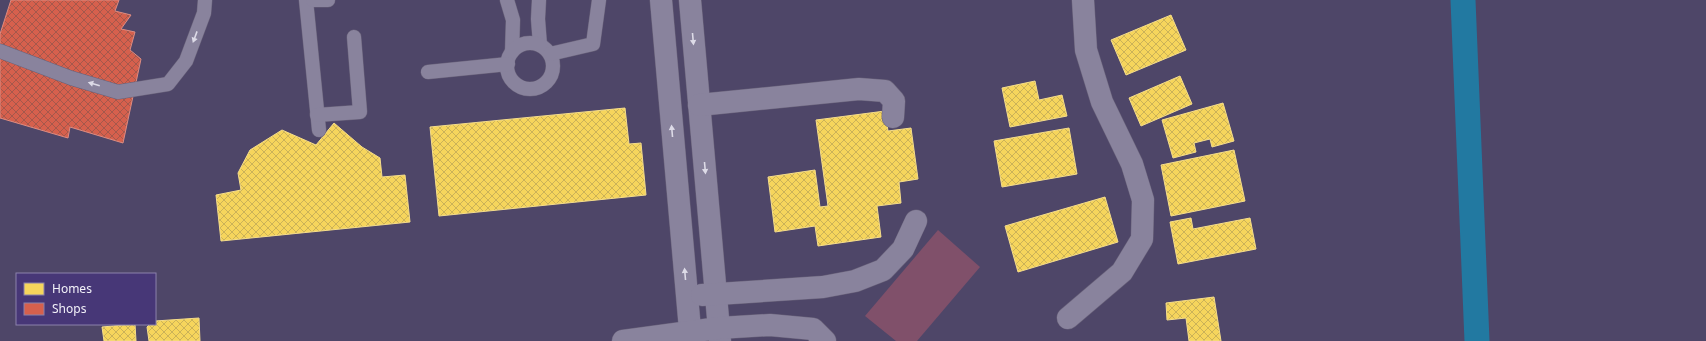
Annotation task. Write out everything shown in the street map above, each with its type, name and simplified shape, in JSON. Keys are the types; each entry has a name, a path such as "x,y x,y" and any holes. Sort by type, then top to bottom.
{"street":[{"path":"661,0 690,337"},
{"path":"690,0 720,334"},
{"path":"1068,318 1122,272 1142,240 1143,200 1132,164 1102,102 1086,50 1087,3"},
{"path":"699,105 859,89 884,91 894,101 893,117"},
{"path":"687,296 823,287 856,281 883,270 904,249 916,221"},
{"path":"623,341 720,334 770,325 813,330 825,341"}],"lane":[{"path":"0,51 71,78 118,92 168,84 186,61 204,13 205,0"},
{"path":"306,0 319,130"},
{"path":"313,0 328,0"},
{"path":"507,0 513,20 508,71 516,83 523,87 537,88 549,79 552,73 553,65 545,49 538,18 539,0"},
{"path":"428,72 510,58 520,46 527,43 545,49 593,44 599,0"},
{"path":"318,115 360,112 354,37"}],"shaded area":[{"path":"938,230 980,267 917,341 896,341 865,316"}],"building: Homes":[{"path":"1171,15 1186,50 1126,75 1111,40"},
{"path":"1180,76 1192,104 1141,126 1129,98"},
{"path":"1035,81 1039,100 1062,95 1067,116 1010,127 1002,88"},
{"path":"1223,103 1234,141 1212,147 1210,139 1194,143 1196,152 1173,158 1162,120"},
{"path":"625,108 629,144 641,143 646,195 439,216 430,127"},
{"path":"885,111 888,131 911,128 918,179 899,182 901,203 877,206 881,237 818,246 815,226 775,232 768,177 815,170 820,207 828,206 816,120"},
{"path":"334,123 362,147 380,158 382,177 405,175 410,222 221,241 216,195 241,190 238,173 250,150 282,130 316,145"},
{"path":"1069,128 1077,174 1002,187 994,141"},
{"path":"1234,150 1245,201 1171,216 1161,165"},
{"path":"1105,197 1118,242 1018,272 1005,226"},
{"path":"1191,218 1193,229 1250,218 1256,249 1178,264 1170,222"},
{"path":"1214,297 1221,341 1189,341 1186,318 1167,320 1166,303"},
{"path":"199,318 200,341 149,341 147,327 149,325 156,325 156,321"},
{"path":"135,325 136,341 104,341 102,327"}],"building: Shops":[{"path":"11,0 119,0 115,11 131,15 121,29 135,32 130,50 141,59 123,143 70,127 68,138 0,118 0,34"}],"waterway":[{"path":"1463,0 1477,341"}]}
